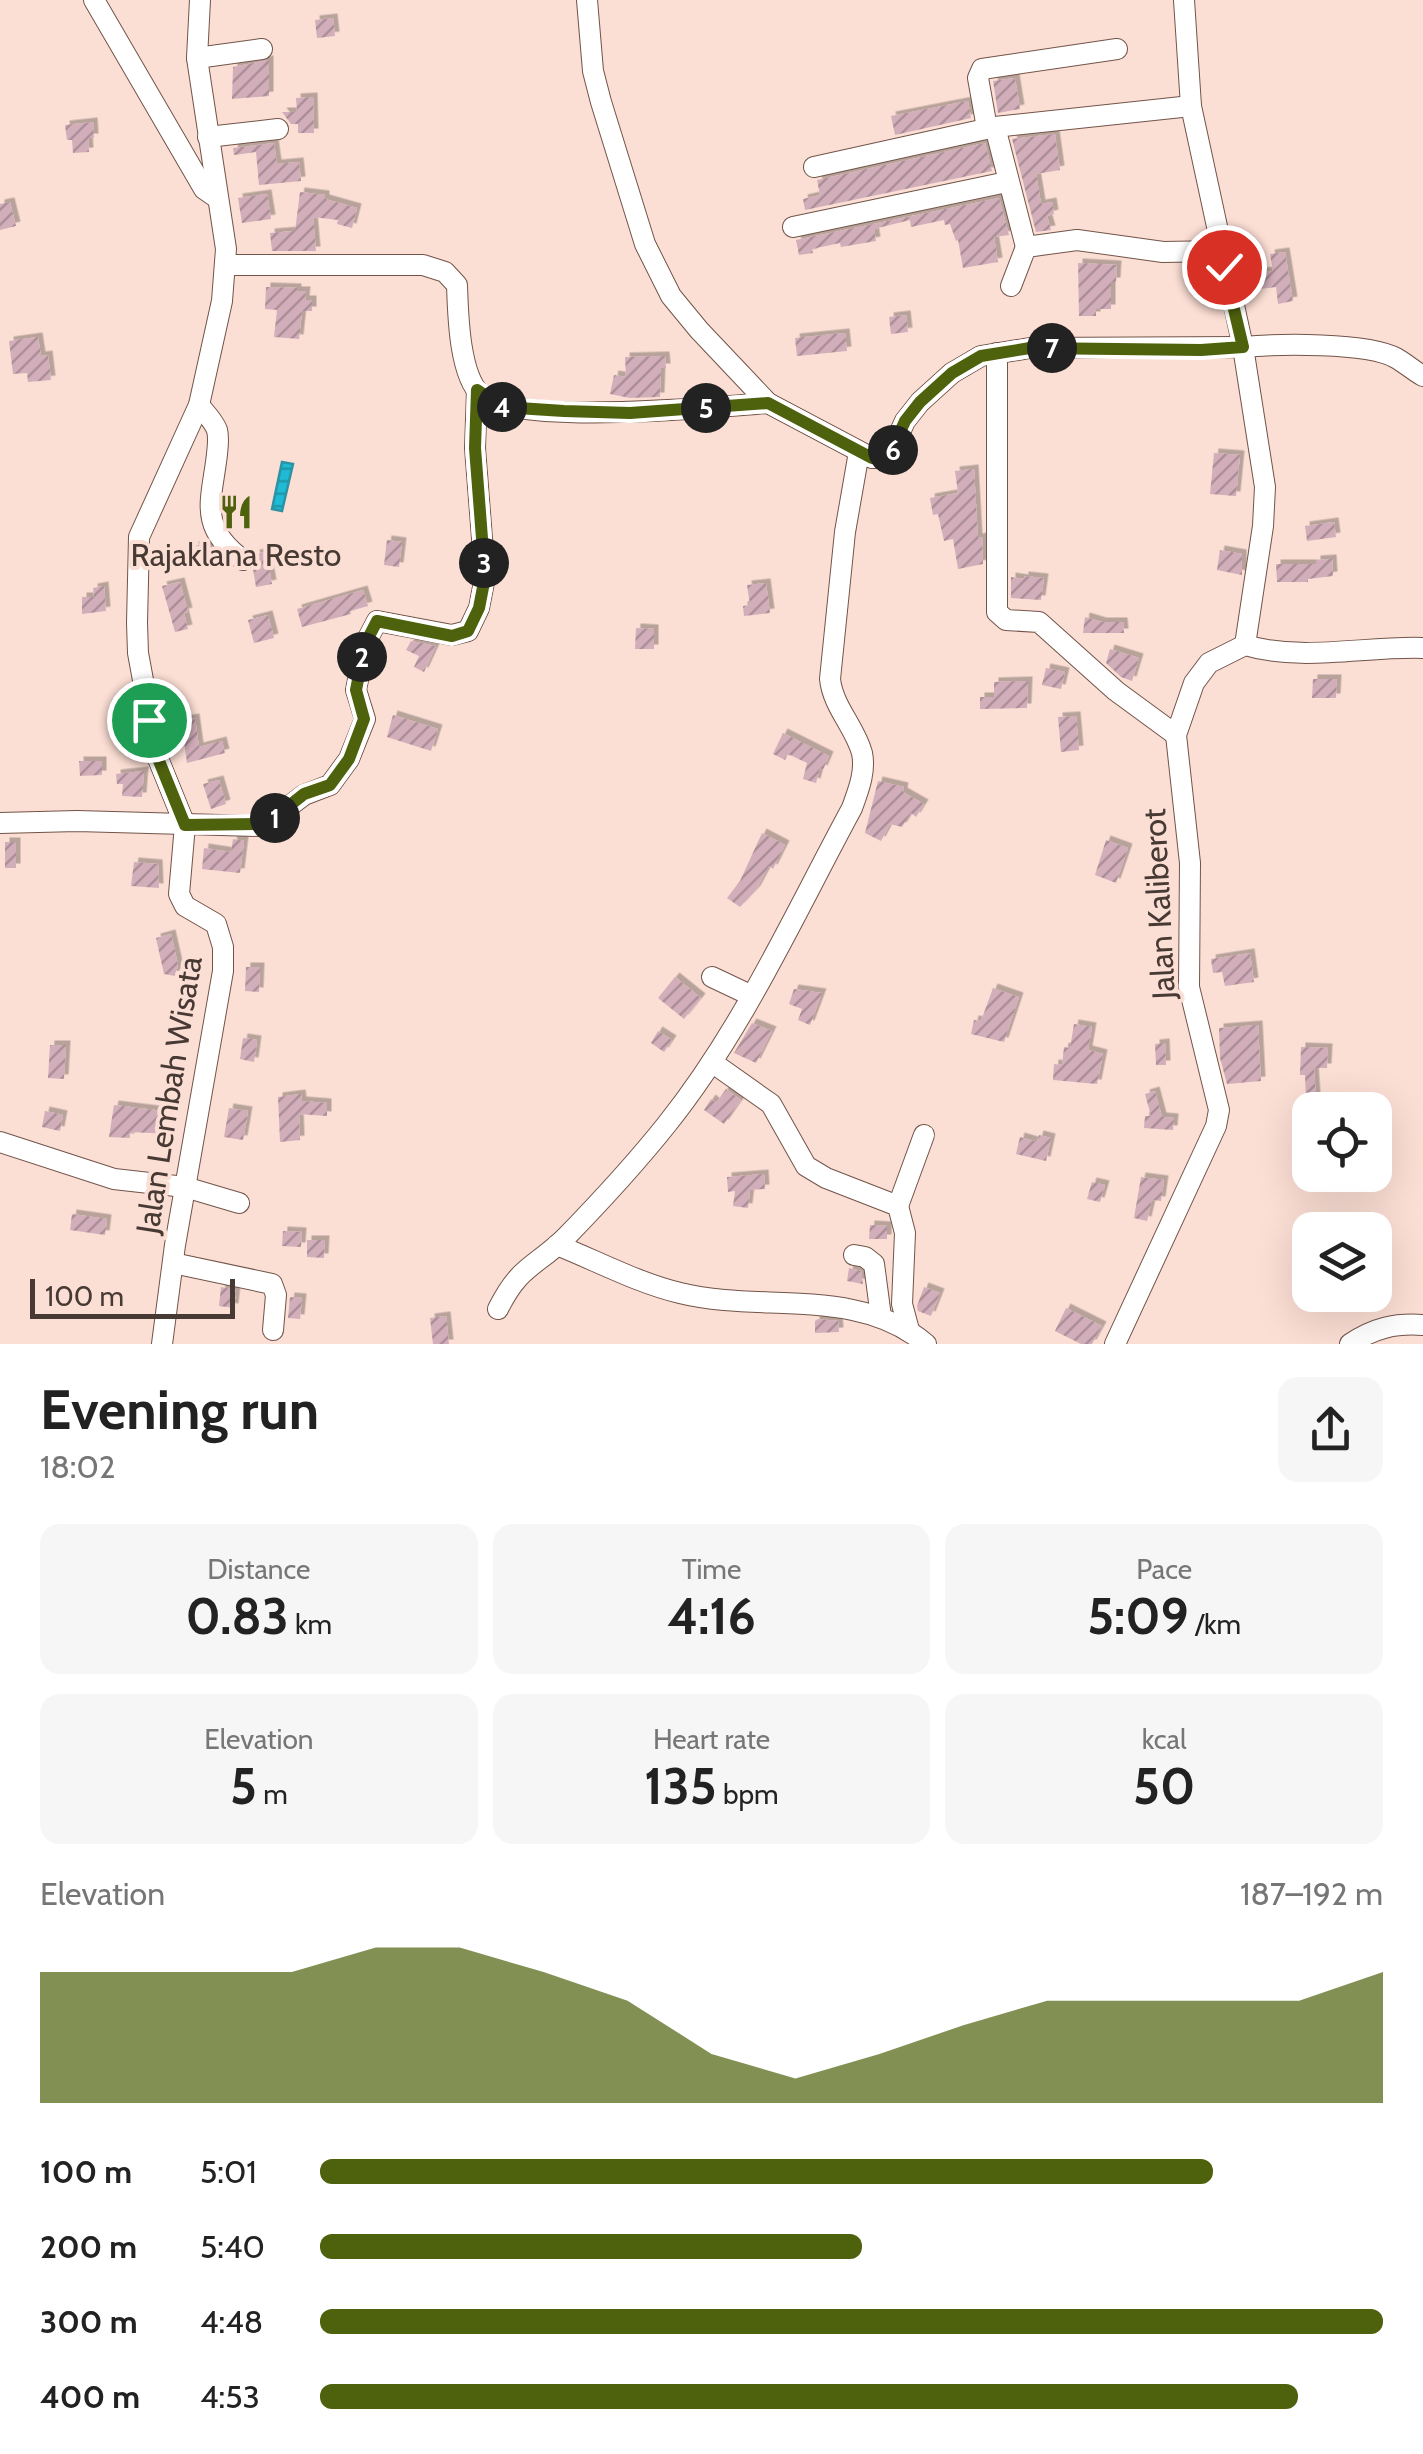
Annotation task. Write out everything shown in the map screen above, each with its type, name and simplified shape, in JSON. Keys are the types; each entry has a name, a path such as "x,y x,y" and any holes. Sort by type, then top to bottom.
{"street":[{"path":"94,0 204,189 216,198"},
{"name":"Jalan Lembah Wisata","path":"162,1344 223,947 216,924 185,906 179,894 185,825 157,756 138,652 136,591 139,538 198,404 220,315 226,249 198,58 200,0"},
{"path":"587,0 593,72 645,244 671,296 768,403 872,458 883,458 891,452 905,421 952,373 981,356 1030,348 1201,350 1278,344 1378,352 1397,358 1423,376"},
{"path":"1184,0 1191,106 1243,347 1265,487 1245,645 1270,653 1386,646 1423,648"},
{"path":"198,58 262,49"},
{"path":"1011,286 1026,247 978,78 982,69 1116,50"},
{"path":"814,168 992,127 1191,106"},
{"path":"208,137 278,129"},
{"path":"793,227 1007,182"},
{"path":"1026,247 1077,240 1163,252 1221,251"},
{"path":"0,823 266,824 304,794 330,785 349,759 364,719 356,690 365,644 377,621 452,636 468,631 479,608 485,577 475,448 477,390 458,325 457,285 444,272 423,265 225,265"},
{"path":"997,353 997,612 1006,620 1039,622 1116,691 1176,734"},
{"path":"477,390 502,407 564,411 630,413 768,403"},
{"path":"198,404 219,435 208,500 212,520 220,537 243,560"},
{"path":"498,1308 511,1283 557,1245 665,1126 714,1063 852,808 860,784 862,751 831,691 830,679 845,532 859,452"},
{"name":"Jalan Kaliberot","path":"1116,1344 1216,1126 1219,1110 1189,986 1190,863 1176,734 1194,683 1209,662 1245,645"},
{"path":"712,976 750,995"},
{"path":"714,1063 771,1104 806,1166 826,1178 898,1206"},
{"path":"909,1330 902,1304 905,1234 898,1206 924,1135"},
{"path":"0,1142 114,1179 185,1187 238,1203"},
{"path":"557,1245 682,1294 823,1305 880,1317 909,1330 926,1344"},
{"path":"854,1255 866,1257 874,1264 880,1317"},
{"path":"173,1263 272,1284 276,1294 273,1330"},
{"path":"1350,1344 1380,1328 1401,1323 1423,1325"}],"water":[{"path":"282,462 293,464 282,511 272,509"}],"building":[{"path":"333,18 335,36 317,38 315,20"},
{"path":"269,60 269,96 232,99 233,67"},
{"path":"1015,78 1020,109 998,113 993,81"},
{"path":"313,97 314,133 298,133 298,124 291,124 282,112 297,112 296,98"},
{"path":"968,101 971,118 895,135 891,116"},
{"path":"93,122 94,138 88,138 89,152 73,153 65,125"},
{"path":"1055,134 1060,170 1036,174 1041,204 1052,202 1054,214 1047,216 1051,230 1036,232 1012,139"},
{"path":"274,143 277,164 299,162 301,181 259,185 256,152 234,155 233,148"},
{"path":"985,143 992,171 805,210 803,199 820,195 817,180"},
{"path":"300,192 325,195 325,199 357,208 352,228 337,224 338,220 313,217 316,251 272,251 270,233 295,231"},
{"path":"267,194 271,219 242,223 238,198"},
{"path":"999,198 1009,235 994,237 998,262 963,268 958,240 944,220 911,227 910,220 874,229 876,241 841,247 840,243 799,255 796,240"},
{"path":"10,202 16,226 0,230 0,204"},
{"path":"1285,252 1293,301 1278,304 1276,287 1260,289 1259,272 1273,271 1270,254"},
{"path":"1078,263 1117,265 1116,282 1111,282 1111,309 1096,309 1096,316 1079,316"},
{"path":"266,287 297,288 306,291 305,300 312,300 312,311 302,311 299,339 274,337 277,310 265,309"},
{"path":"906,315 908,332 891,334 889,317"},
{"path":"845,333 847,351 797,356 795,338"},
{"path":"38,337 41,356 48,355 51,380 28,382 27,373 13,374 9,341"},
{"path":"665,356 660,397 610,394 614,375 626,377 625,357"},
{"path":"1214,453 1240,455 1236,496 1210,494"},
{"path":"974,469 983,564 958,569 953,539 944,541 930,498 958,493 955,471"},
{"path":"1334,522 1336,537 1307,541 1305,526"},
{"path":"387,540 402,542 399,567 384,565"},
{"path":"208,543 216,554 197,558 194,546"},
{"path":"1220,550 1242,554 1242,575 1217,570"},
{"path":"266,552 272,584 256,587 255,554"},
{"path":"1332,559 1333,576 1308,582 1277,582 1276,564 1316,564 1316,560"},
{"path":"1011,577 1044,578 1041,600 1011,598"},
{"path":"180,582 188,629 175,632 162,586"},
{"path":"766,583 770,613 744,616 743,606 750,605 747,585"},
{"path":"104,586 106,611 82,614 82,597 94,597 93,588"},
{"path":"363,590 368,606 302,627 297,609"},
{"path":"268,615 274,638 254,643 248,620"},
{"path":"1085,617 1123,622 1124,633 1083,633"},
{"path":"636,628 654,629 654,649 635,649"},
{"path":"411,641 436,646 424,672 414,667 419,656 406,650"},
{"path":"1110,649 1139,658 1132,681 1106,663"},
{"path":"1046,668 1065,672 1061,689 1042,685"},
{"path":"1313,679 1337,679 1336,698 1312,698"},
{"path":"1028,681 1027,708 980,709 980,697 994,697 994,682"},
{"path":"393,715 438,729 431,751 387,737"},
{"path":"1076,716 1079,750 1061,752 1058,717"},
{"path":"195,718 199,747 222,741 225,753 187,763 181,720"},
{"path":"783,733 829,756 816,783 803,779 807,763 788,754 785,760 773,754"},
{"path":"79,761 102,761 102,775 80,776"},
{"path":"144,771 142,797 122,796 123,784 117,784 116,774"},
{"path":"219,780 226,804 211,809 203,784"},
{"path":"878,781 904,787 903,792 924,804 916,817 911,813 902,827 890,824 881,841 865,833"},
{"path":"762,833 785,845 773,869 769,866 756,890 740,907 727,898 740,881"},
{"path":"233,839 244,841 240,873 202,869 204,848 231,852"},
{"path":"1106,840 1128,848 1116,883 1095,875"},
{"path":"5,842 16,842 16,868 5,868"},
{"path":"134,862 158,864 159,888 131,886"},
{"path":"171,934 178,965 175,976 164,974 156,938"},
{"path":"1250,953 1254,982 1225,986 1222,972 1213,973 1211,959"},
{"path":"246,967 260,967 259,992 245,991"},
{"path":"675,977 701,998 684,1019 658,998"},
{"path":"993,988 1019,997 1004,1042 971,1034 974,1020 981,1021"},
{"path":"794,989 822,993 810,1025 798,1020 802,1009 789,1004"},
{"path":"752,1023 772,1031 756,1063 734,1053"},
{"path":"1074,1024 1092,1027 1088,1050 1103,1054 1097,1084 1053,1080 1054,1064 1062,1065 1064,1047 1070,1048"},
{"path":"1258,1025 1261,1081 1227,1084 1220,1058 1219,1028"},
{"path":"658,1031 672,1040 664,1052 651,1043"},
{"path":"243,1038 257,1040 254,1062 240,1059"},
{"path":"1165,1043 1166,1065 1156,1065 1155,1044"},
{"path":"50,1045 66,1045 64,1079 48,1078"},
{"path":"1301,1047 1328,1048 1327,1068 1314,1068 1316,1092 1306,1092 1305,1075 1300,1075"},
{"path":"726,1089 741,1100 724,1124 704,1110 711,1099 716,1103"},
{"path":"1155,1091 1162,1117 1174,1118 1173,1130 1144,1128 1145,1116 1151,1116 1145,1094"},
{"path":"301,1094 302,1101 327,1103 327,1116 299,1114 300,1140 280,1142 278,1097"},
{"path":"114,1105 163,1111 161,1123 171,1124 170,1134 130,1132 130,1138 109,1137"},
{"path":"229,1108 248,1111 243,1140 224,1137"},
{"path":"45,1111 63,1115 60,1131 42,1127"},
{"path":"1039,1135 1051,1138 1046,1161 1016,1154 1020,1137 1037,1142"},
{"path":"764,1174 765,1189 750,1190 748,1208 733,1206 735,1191 728,1192 727,1177"},
{"path":"1141,1177 1164,1180 1161,1201 1152,1200 1147,1221 1134,1218"},
{"path":"1092,1182 1105,1185 1100,1202 1087,1199"},
{"path":"72,1214 107,1219 105,1235 70,1230"},
{"path":"870,1225 887,1226 887,1239 869,1239"},
{"path":"283,1231 302,1232 301,1247 282,1246"},
{"path":"307,1240 325,1240 324,1258 307,1257"},
{"path":"849,1268 861,1271 863,1284 847,1281"},
{"path":"221,1287 236,1290 234,1308 219,1306"},
{"path":"924,1287 940,1293 931,1316 918,1311"},
{"path":"290,1297 302,1298 300,1319 288,1318"},
{"path":"1066,1308 1102,1326 1092,1344 1081,1344 1055,1331"},
{"path":"446,1316 449,1344 433,1344 430,1318"},
{"path":"818,1319 838,1321 839,1332 815,1333"}],"place":[{"name":"Rajaklana Resto","path":"236,512"}],"route":[{"path":"149,720 172,800 185,825 266,824 304,794 330,785 349,759 364,719 356,690 365,644 377,621 452,636 468,631 479,608 485,577 475,448 477,390 502,407 564,411 630,413 768,403 872,458 883,458 895,446 905,421 920,402 952,373 981,356 1030,348 1243,347 1224,267"}]}
